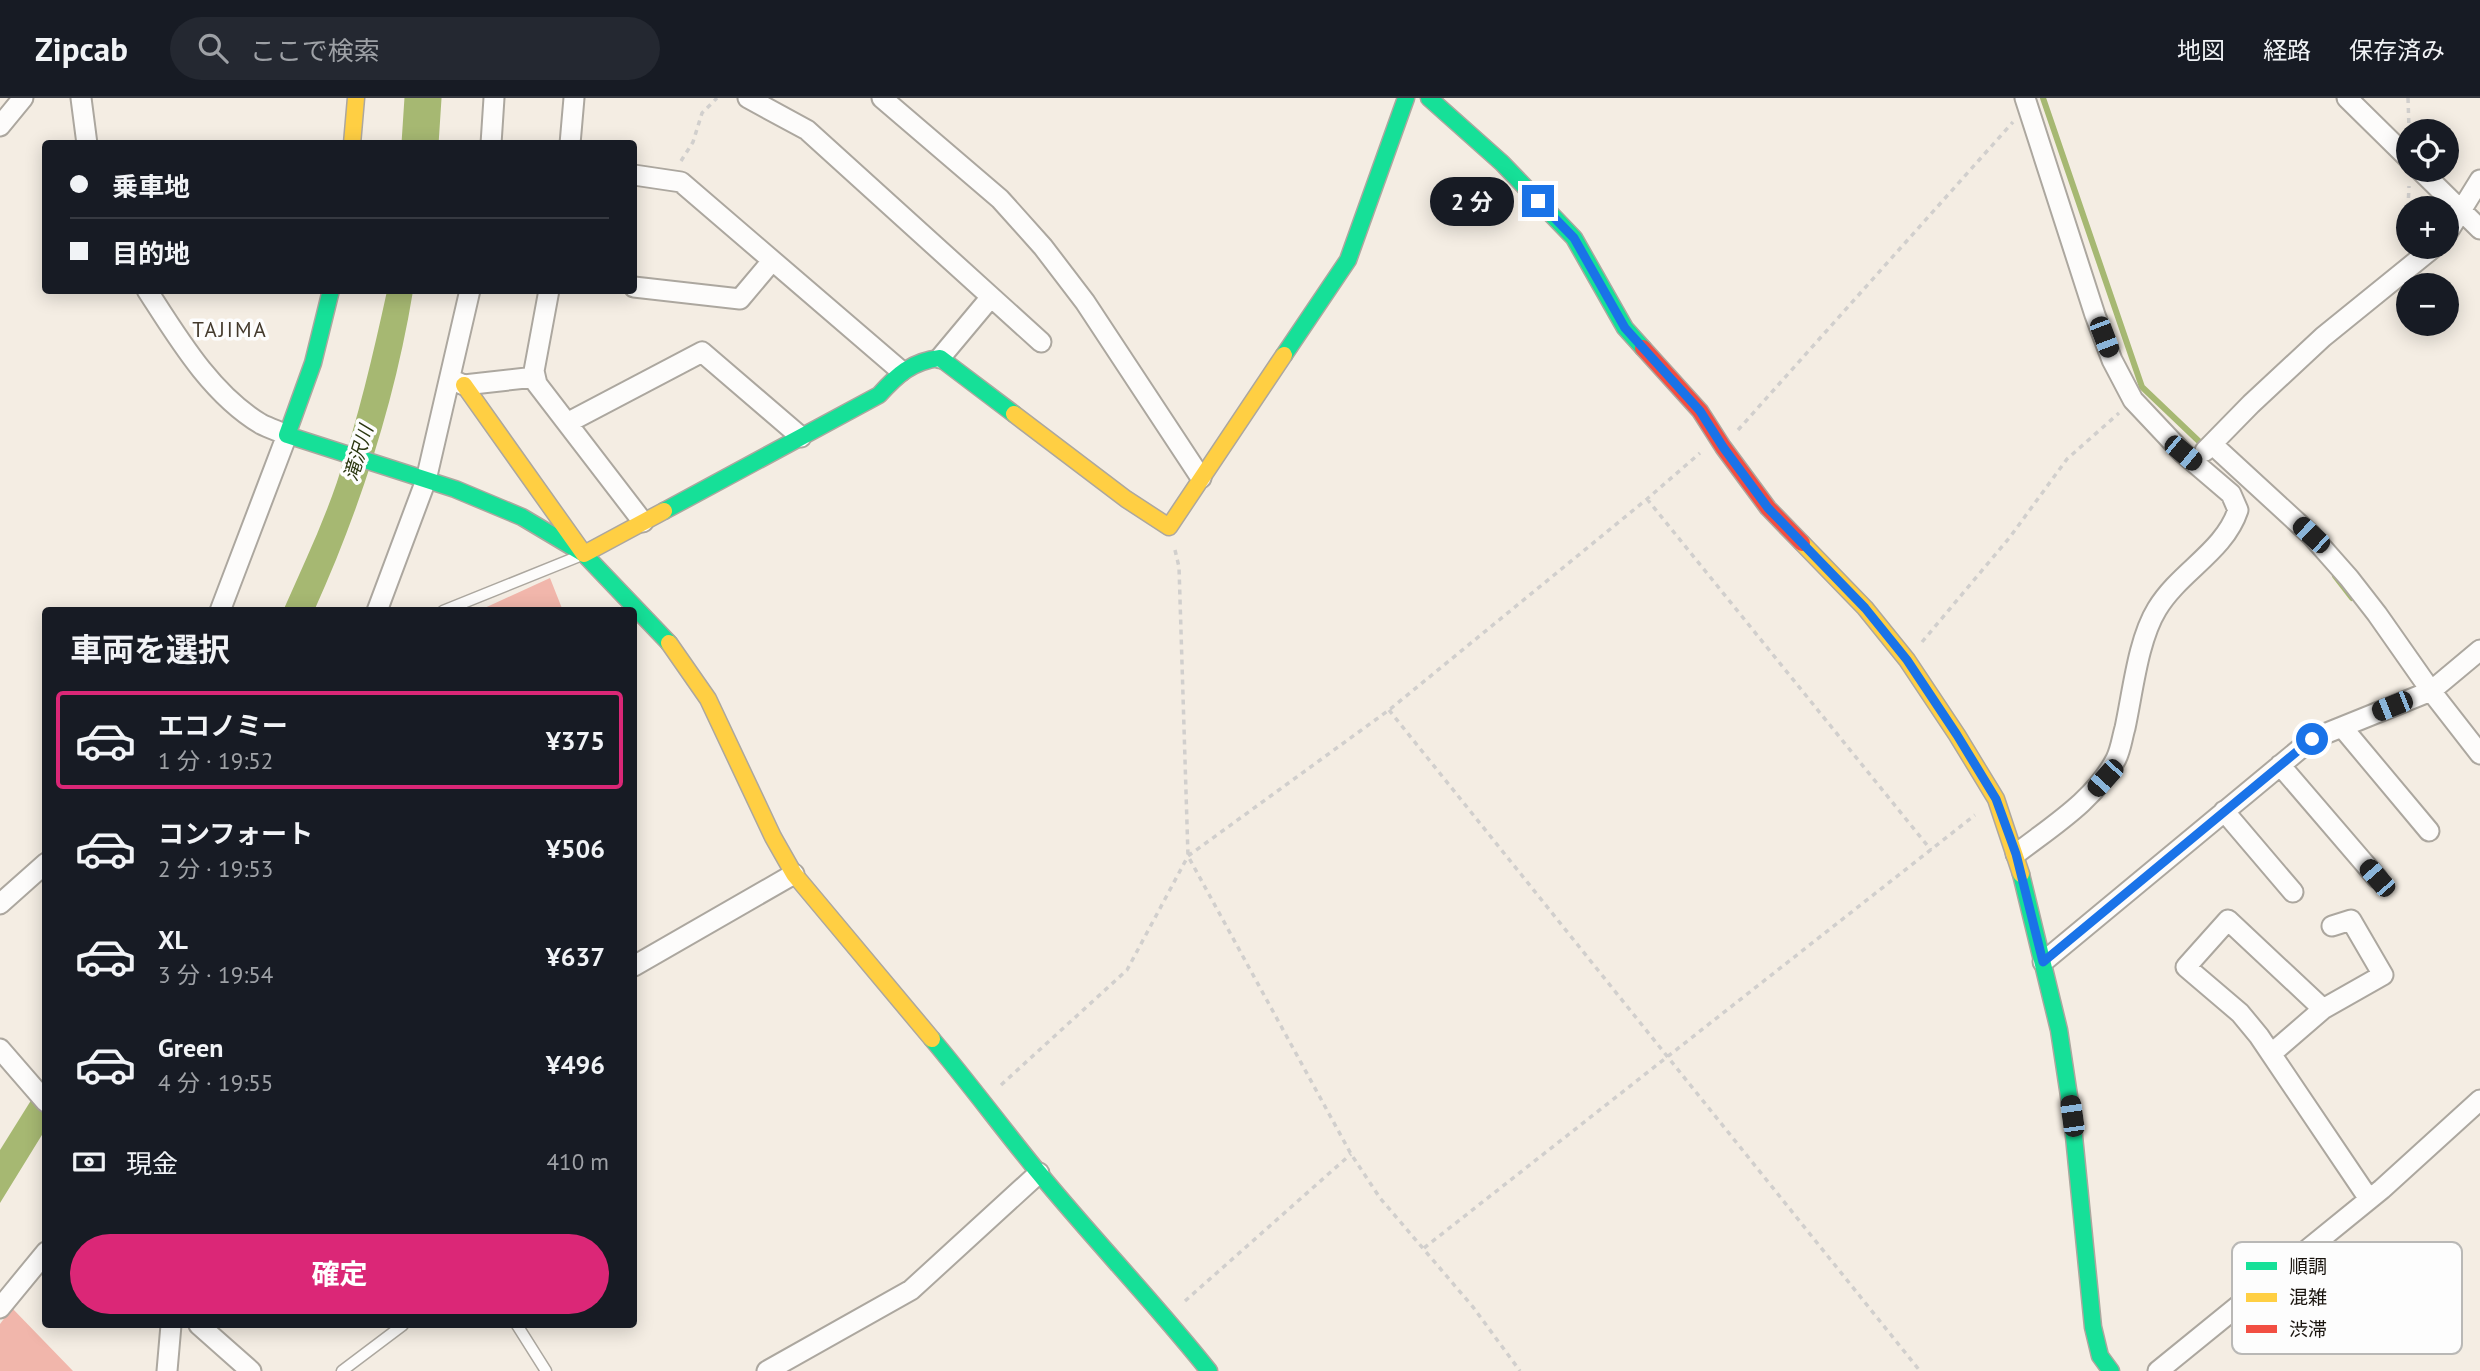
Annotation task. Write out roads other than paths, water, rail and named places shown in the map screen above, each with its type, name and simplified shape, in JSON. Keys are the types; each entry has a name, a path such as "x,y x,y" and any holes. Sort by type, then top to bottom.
{"street":[{"path":"0,126 23,98"},
{"path":"80,98 86,140"},
{"path":"352,140 356,98"},
{"path":"491,140 494,98"},
{"path":"570,140 574,98"},
{"path":"748,98 807,130 1041,342"},
{"path":"883,98 1000,199 1043,247 1085,302 1201,478"},
{"path":"584,554 879,395 901,371 923,359 940,358 1126,499 1170,527 1348,260 1406,98"},
{"path":"1429,98 1502,163 1574,238 1625,328 1700,411 1768,508 1865,608 1907,660 1996,799 2016,854 2059,1030 2072,1116 2093,1327 2100,1356 2111,1371"},
{"path":"2347,98 2396,146"},
{"path":"2026,102 2095,314 2112,360 2133,400 2311,535 2377,614 2426,693 2480,754"},
{"path":"637,175 681,182 901,371"},
{"path":"2459,216 2480,180"},
{"path":"2432,182 2480,229"},
{"path":"2204,452 2323,337 2419,259"},
{"path":"637,287 740,299 772,261"},
{"path":"150,294 182,343 223,393 261,424 296,439 454,489 522,517 584,554"},
{"path":"222,607 296,439 330,294"},
{"path":"378,607 419,478 457,382 469,294"},
{"path":"548,294 534,371 537,384 643,522"},
{"path":"940,358 991,297"},
{"path":"567,423 702,352 802,437"},
{"path":"457,382 535,377"},
{"path":"457,382 584,554 635,607"},
{"path":"2016,854 2085,800 2105,778 2118,756 2144,640 2157,610 2180,579 2224,539 2233,525 2238,510 2204,452"},
{"path":"637,609 668,641 708,699 773,837 794,874 984,1101 1039,1173 1167,1318 1205,1369"},
{"path":"2043,962 2312,739 2426,693 2480,650"},
{"path":"2342,727 2429,831"},
{"path":"2280,765 2377,878"},
{"path":"2224,811 2293,892"},
{"path":"0,904 42,867"},
{"path":"637,964 794,874"},
{"path":"2323,1009 2228,920 2186,967 2240,1013 2271,1054 2369,1199"},
{"path":"2271,1054 2323,1009 2383,975 2351,920 2332,926"},
{"path":"0,1049 42,1097"},
{"path":"2316,1242 2478,1106"},
{"path":"767,1371 911,1290 1039,1173"},
{"path":"0,1308 42,1257"},
{"path":"2158,1371 2232,1311"},
{"path":"167,1371 171,1328"},
{"path":"202,1328 251,1371"}],"lane":[{"path":"453,607 584,554"},
{"path":"342,1371 399,1328"},
{"path":"519,1328 546,1371"}],"water":[{"path":"386,294 412,294 386,414 361,494 331,572 316,607 285,607 337,482 365,387"},
{"path":"42,1083 42,1135 0,1203 0,1150"}],"waterway":[{"name":"滝沢川","path":"420,140 423,98"},
{"path":"2043,98 2142,387 2206,448"},
{"path":"2335,576 2352,598"}],"district":[{"name":"TAJIMA","path":"230,329"}]}
